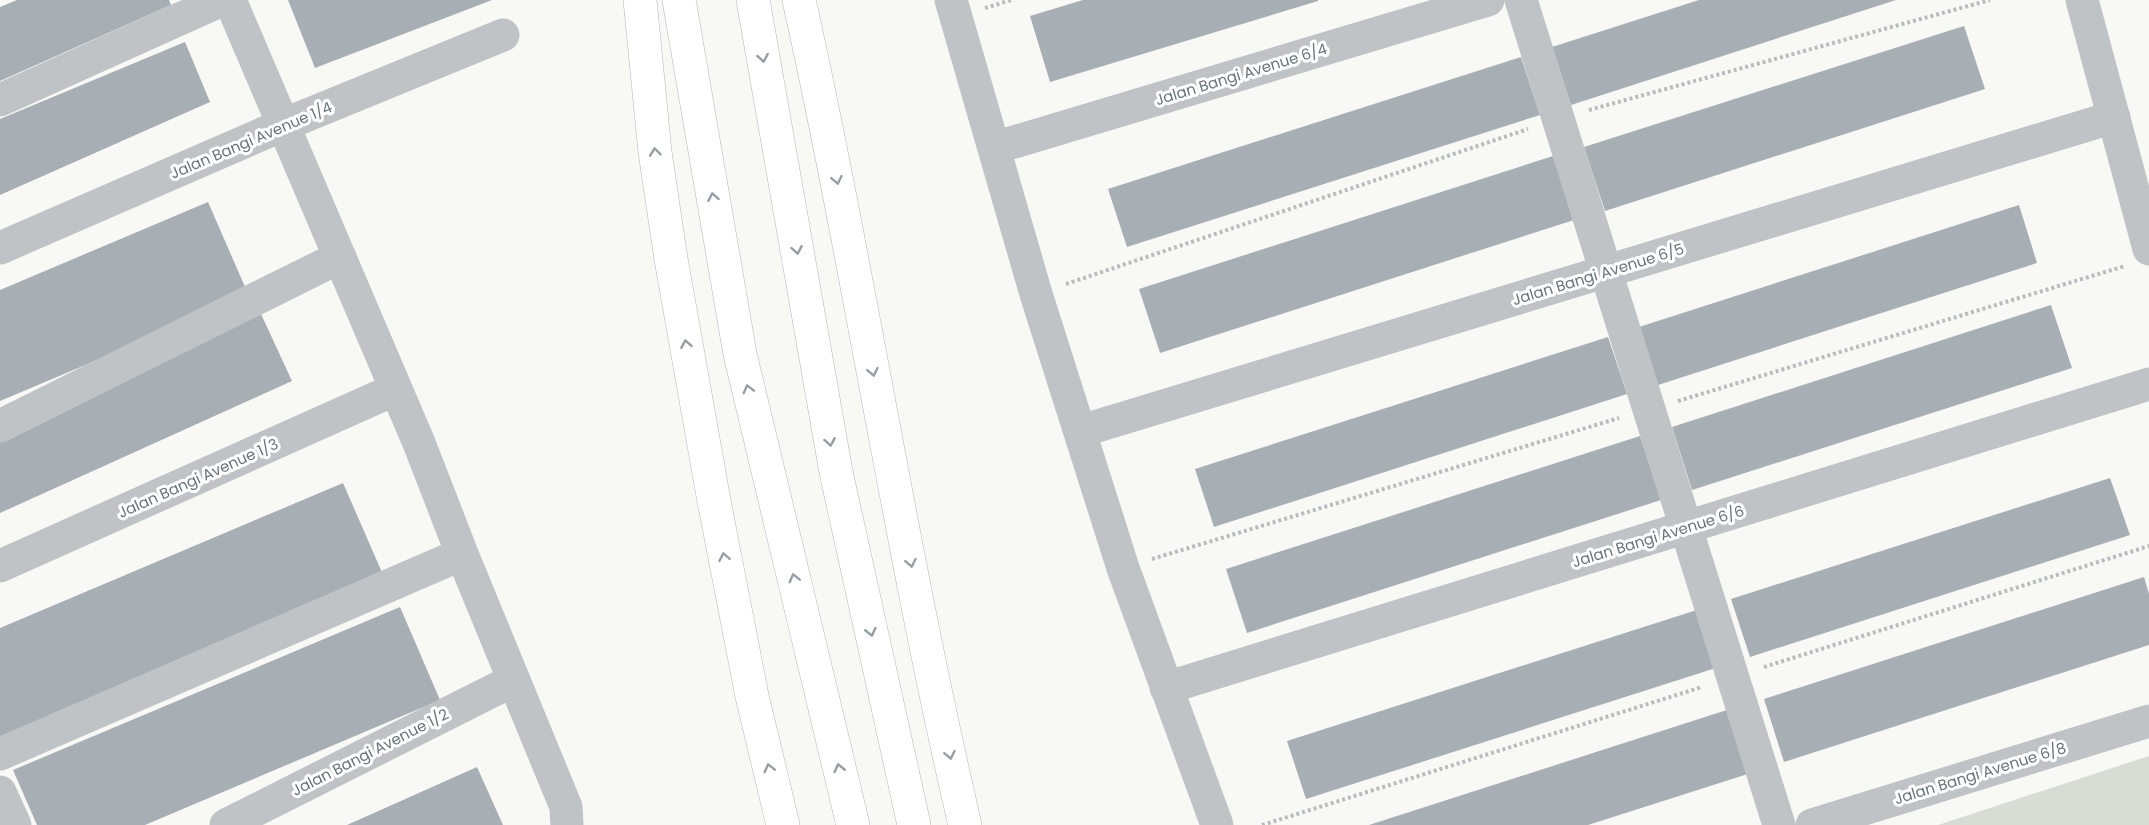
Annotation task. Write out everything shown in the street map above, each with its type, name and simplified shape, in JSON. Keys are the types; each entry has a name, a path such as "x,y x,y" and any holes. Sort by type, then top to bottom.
{"main road":[{"path":"640,0 655,152 673,270 714,501 752,696 783,825"},
{"path":"679,0 740,354 853,825"},
{"path":"753,0 836,472 914,825"},
{"path":"799,0 828,132 910,560 965,825"}],"street":[{"path":"0,100 222,0"},
{"path":"231,0 396,389 566,807 567,825"},
{"path":"814,0 828,132"},
{"path":"951,0 1036,294 1123,568 1217,825"},
{"name":"Jalan Bangi Avenue 6/4","path":"994,148 1488,0"},
{"path":"1521,0 1779,825"},
{"path":"2082,0 2149,249"},
{"name":"Jalan Bangi Avenue 1/4","path":"0,248 283,125 503,35"},
{"name":"Jalan Bangi Avenue 6/5","path":"1081,431 2114,117"},
{"path":"0,426 340,257"},
{"name":"Jalan Bangi Avenue 6/6","path":"1166,688 2149,384"},
{"name":"Jalan Bangi Avenue 1/3","path":"0,566 396,389"},
{"path":"0,754 462,554"},
{"name":"Jalan Bangi Avenue 1/2","path":"226,825 514,680"},
{"name":"Jalan Bangi Avenue 6/8","path":"1812,825 2149,721"},
{"path":"0,792 15,825"}],"path":[{"path":"1036,294 1558,118 1990,0"},
{"path":"1262,825 2149,546"}],"shaded area":[{"path":"2149,756 2149,825 1938,825"}],"building":[{"path":"17,0 169,0 171,5 0,81 0,7"},
{"path":"288,0 492,0 315,68"},
{"path":"1083,0 1318,1 1050,82 1030,16"},
{"path":"1699,0 1896,0 1571,105 1552,47"},
{"path":"1964,26 1985,89 1605,211 1584,147"},
{"path":"185,42 210,102 0,195 0,119"},
{"path":"1521,57 1540,115 1127,247 1108,189"},
{"path":"1553,156 1574,220 1160,353 1139,289"},
{"path":"208,202 249,296 0,401 0,290"},
{"path":"2019,205 2037,263 1658,385 1639,327"},
{"path":"2051,305 2072,368 1692,490 1672,427"},
{"path":"261,314 292,381 0,513 0,432"},
{"path":"1608,337 1627,394 1214,527 1195,469"},
{"path":"1640,436 1661,500 1247,633 1226,569"},
{"path":"2110,478 2130,535 1750,657 1731,599"},
{"path":"343,483 384,577 0,739 0,628"},
{"path":"2144,577 2149,594 2149,645 1784,762 1764,699"},
{"path":"400,607 440,700 145,825 37,825 13,770"},
{"path":"1700,609 1719,667 1306,799 1287,741"},
{"path":"1733,708 1754,772 1588,825 1369,825"},
{"path":"477,767 503,825 347,825"}]}
